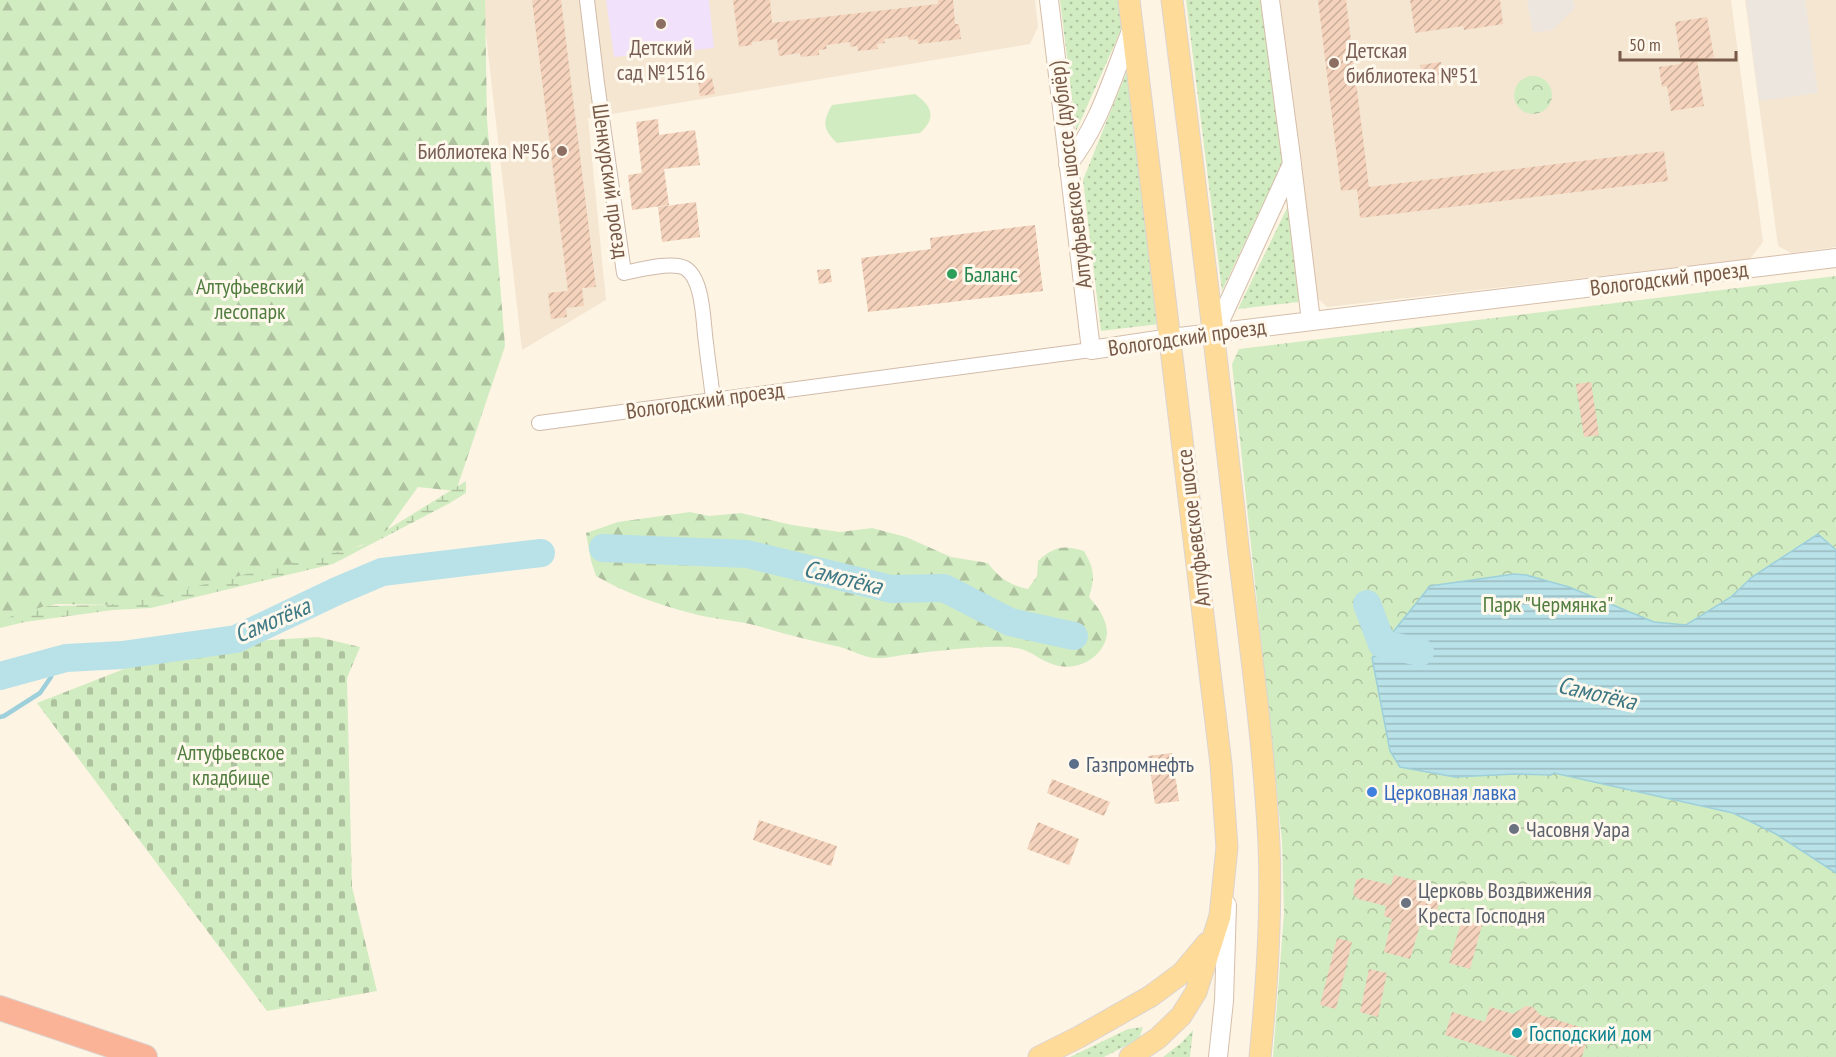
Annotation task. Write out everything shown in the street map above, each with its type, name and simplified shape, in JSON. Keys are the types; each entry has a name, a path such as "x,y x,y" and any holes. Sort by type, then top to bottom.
{"highway":[{"path":"0,1008 145,1057"}],"main road":[{"name":"Алтуфьевское шоссе","path":"1129,0 1221,764 1227,847"},
{"name":"Алтуфьевское шоссе","path":"1172,0 1215,332 1262,760 1269,845 1269,918 1260,1057"},
{"path":"1130,1057 1158,1038 1181,1016 1196,992 1220,916 1227,847"},
{"path":"1039,1057 1151,996 1182,973 1213,936"}],"street":[{"name":"Шенкурский проезд","path":"587,0 624,273 671,265 685,268 692,276 703,309 713,399"},
{"name":"Алтуфьевское шоссе (дублёр)","path":"1049,0 1091,350"},
{"path":"1270,0 1311,321"},
{"path":"1068,164 1081,149 1091,131 1133,26"},
{"path":"1215,332 1292,164"},
{"name":"Вологодский проезд","path":"539,423 1215,332 1836,258"},
{"name":"Алтуфьевское шоссе","path":"1218,1057 1224,1001 1228,917 1227,847"}],"shaded area":[{"path":"482,0 1035,0 1038,27 1030,44 588,118 606,300 522,350"},
{"name":"Детский сад №1516","path":"606,0 709,0 714,48 614,57"},
{"path":"1278,0 1731,0 1763,242 1750,259 1327,307 1313,294"},
{"path":"1527,0 1573,0 1575,8 1552,30 1533,33"},
{"path":"1745,0 1836,0 1836,247 1791,253 1778,246"},
{"path":"1746,0 1805,0 1818,93 1759,101"}],"green space":[{"name":"Алтуфьевский лесопарк","path":"0,0 485,0 487,119 505,346 456,491 418,487 382,537 328,558 121,605 56,604 0,622"},
{"path":"1060,0 1119,0 1122,28 1076,131"},
{"path":"1186,0 1263,0 1283,162 1222,291"},
{"path":"1128,68 1159,324 1101,331 1083,180"},
{"path":"1533,76 1547,81 1552,95 1547,109 1533,114 1519,109 1514,95 1519,81"},
{"path":"915,94 925,103 930,112 929,122 920,133 837,143 827,130 825,121 832,105"},
{"path":"1288,206 1299,302 1238,309"},
{"name":"Парк \"Чермянка\"","path":"1836,276 1836,1057 1273,1057 1284,913 1282,841 1232,364 1239,349"},
{"path":"466,481 466,493 450,503 333,564 151,608 113,610 25,622 0,628 0,620 45,606 107,605 140,600 361,546"},
{"path":"690,512 709,516 741,513 792,525 840,532 872,528 906,537 951,557 988,563 1005,580 1028,589 1037,576 1038,561 1049,552 1060,548 1084,551 1093,574 1089,597 1106,624 1107,636 1101,649 1090,660 1068,667 1052,664 1014,647 970,648 874,658 757,626 672,608 633,594 596,576 586,533 618,522"},
{"name":"Алтуфьевское кладбище","path":"318,637 360,647 347,678 352,887 377,991 267,1011 37,703 147,660 238,642"},
{"path":"1143,1027 1139,1039 1104,1057 1070,1057 1128,1029"},
{"path":"1193,1030 1190,1057 1163,1057 1181,1043"}],"water":[{"path":"1818,534 1836,550 1836,873 1776,834 1733,813 1554,773 1551,775 1455,777 1400,767 1390,751 1372,658 1430,586 1514,574 1526,575 1569,587 1654,622 1686,625 1731,597 1752,577"}],"building":[{"path":"532,0 561,0 596,287 582,288 584,306 566,308 567,317 551,319 548,293 568,291"},
{"path":"733,0 770,0 772,23 938,4 938,0 953,0 955,24 959,24 961,39 918,44 917,39 909,40 908,36 884,39 885,43 877,44 878,49 858,51 857,46 850,47 850,42 826,45 827,49 819,50 819,55 801,57 800,53 779,56 777,39 752,42 752,45 739,47"},
{"path":"1318,0 1346,0 1369,187 1664,151 1668,181 1360,218 1357,189 1341,191"},
{"path":"1410,0 1500,0 1503,24 1464,30 1463,26 1415,33"},
{"path":"1707,17 1714,57 1697,60 1704,106 1671,111 1667,86 1662,87 1659,67 1681,64 1675,22"},
{"path":"1441,62 1444,83 1423,86 1420,65"},
{"path":"712,78 715,94 700,96 698,80"},
{"path":"658,119 659,135 695,130 700,165 664,169 669,205 632,210 628,175 642,173 636,122"},
{"path":"696,202 700,237 662,242 658,207"},
{"name":"Баланс","path":"1035,225 1043,291 868,312 861,258 931,249 930,238"},
{"path":"830,269 832,282 819,284 817,270"},
{"path":"1591,382 1599,435 1584,437 1576,384"},
{"path":"1172,753 1173,758 1178,759 1182,765 1180,771 1175,774 1179,801 1155,804 1148,756"},
{"path":"1052,779 1110,802 1104,816 1047,793"},
{"path":"759,820 837,846 831,866 753,840"},
{"path":"1038,822 1079,839 1069,865 1027,849"},
{"name":"Церковь Воздвижения Креста Господня","path":"1394,875 1430,884 1427,896 1440,899 1435,918 1423,915 1410,959 1384,952 1392,919 1384,916 1386,906 1358,899 1353,894 1356,880 1362,878 1391,885"},
{"path":"1462,919 1482,925 1470,969 1449,963"},
{"path":"1337,938 1352,942 1336,1009 1320,1005"},
{"path":"1369,969 1387,973 1378,1017 1360,1012"},
{"name":"Господский дом","path":"1526,1006 1533,1007 1540,1015 1590,1030 1582,1057 1517,1057 1445,1035 1452,1012 1485,1022 1490,1007 1513,1014"}],"waterway":[{"name":"Самотёка","path":"603,548 747,554 891,589 944,588 1010,622 1074,636"},
{"name":"Самотёка","path":"0,676 66,658 122,655 236,639 382,572 541,553"},
{"name":"Самотёка","path":"1367,604 1382,644 1420,652"},
{"path":"0,717 40,693 51,677"}],"place":[{"name":"Детский сад №1516","path":"661,24"},
{"name":"Детская библиотека №51","path":"1334,63"},
{"name":"Библиотека №56","path":"562,151"},
{"name":"Баланс","path":"952,274"},
{"name":"Газпромнефть","path":"1074,764"},
{"name":"Церковная лавка","path":"1372,792"},
{"name":"Часовня Уара","path":"1514,829"},
{"name":"Церковь Воздвижения Креста Господня","path":"1406,903"},
{"name":"Господский дом","path":"1517,1033"}]}
